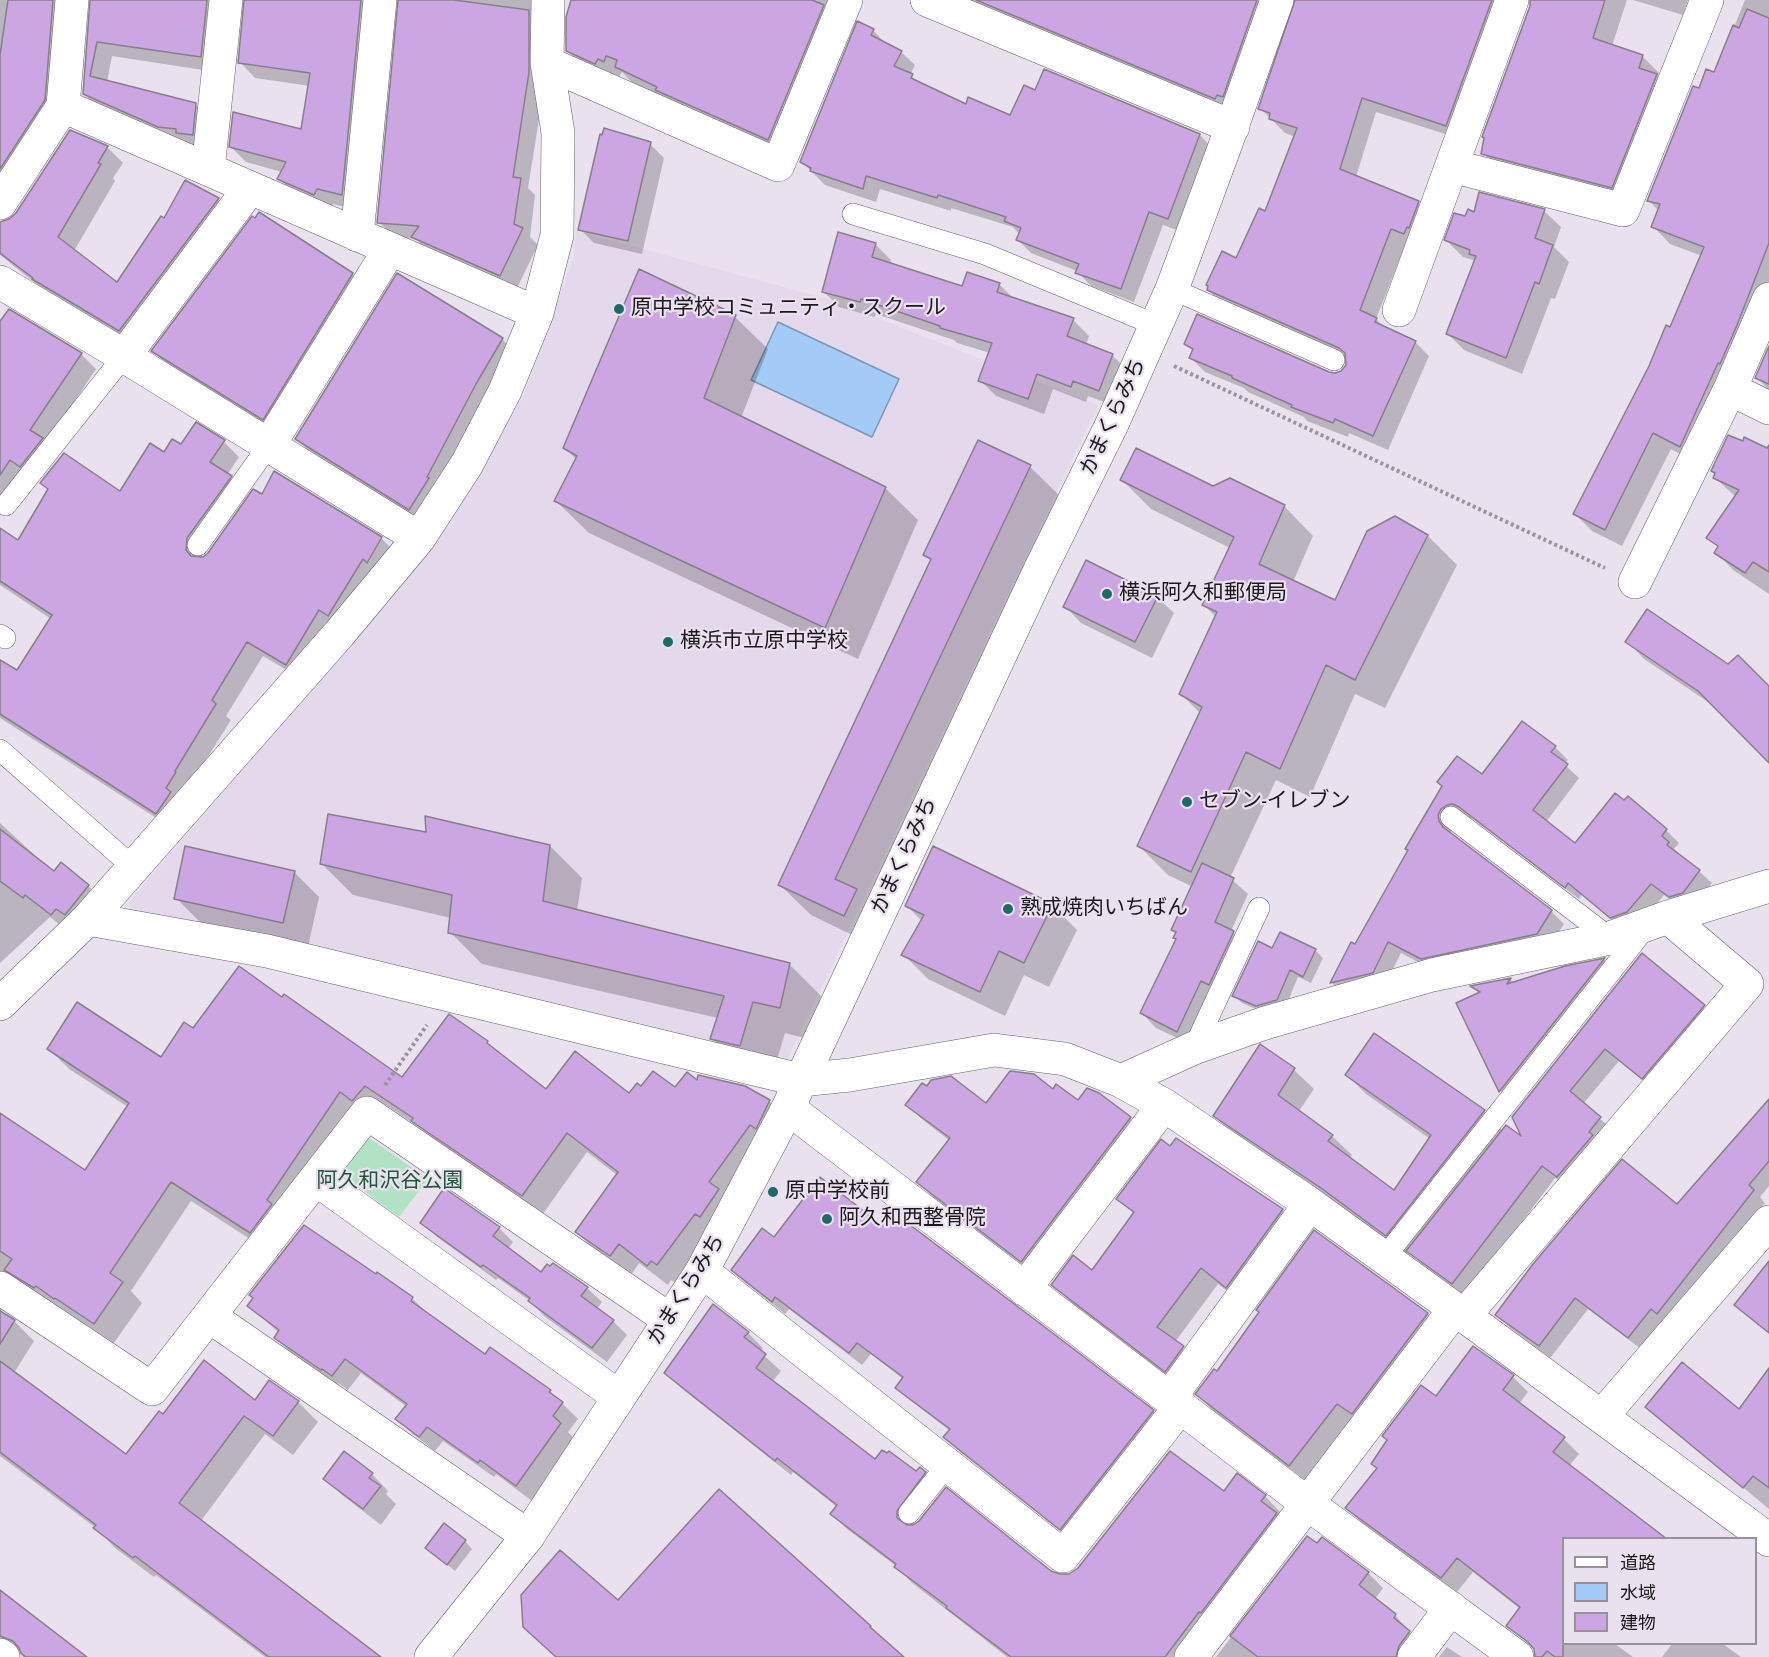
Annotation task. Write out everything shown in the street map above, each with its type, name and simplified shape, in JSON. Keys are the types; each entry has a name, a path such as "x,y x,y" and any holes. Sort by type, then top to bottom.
{"street":[{"path":"0,203 63,106 72,0"},
{"path":"208,169 226,0"},
{"path":"357,234 380,0"},
{"path":"0,1004 88,919 339,634 419,538 467,464 505,391 537,314 557,235 558,133 547,63 548,0"},
{"path":"547,63 778,165 846,0"},
{"path":"927,0 1233,127"},
{"name":"かまくらみち","path":"431,1657 528,1536 702,1271 794,1094 1040,570 1112,424 1150,339 1172,289 1233,127 1277,0"},
{"path":"1399,310 1512,0"},
{"path":"1452,166 1623,210 1707,0"},
{"path":"63,106 537,314"},
{"path":"124,356 250,188"},
{"path":"269,445 390,249"},
{"path":"0,282 419,538"},
{"path":"1635,582 1730,389 1769,298"},
{"path":"1730,389 1769,408"},
{"path":"1121,1081 1194,1048 1265,1023 1432,975 1610,938 1769,886"},
{"path":"88,919 267,951 447,995 794,1094 1024,1288 1308,1504 1517,1657"},
{"path":"1191,1657 1308,1504 1460,1312 1747,984 1657,922"},
{"path":"0,970 48,957"},
{"path":"794,1094 850,1075 994,1050 1065,1059 1121,1081 1164,1105 1310,1204 1769,1540"},
{"path":"1024,1288 1164,1105"},
{"path":"0,1287 152,1389 366,1113 670,1320"},
{"path":"316,1179 619,1397"},
{"path":"702,1271 1063,1556 1175,1402 1310,1204"},
{"path":"1602,1416 1769,1222"},
{"path":"209,1316 528,1536"},
{"path":"1414,1657 1451,1608"}],"lane":[{"path":"853,214 985,254 1150,339"},
{"path":"1172,289 1334,360"},
{"path":"6,505 124,356"},
{"path":"198,545 269,445"},
{"path":"0,750 133,867"},
{"path":"1451,817 1610,938"},
{"path":"1194,1048 1259,908"},
{"path":"1384,1258 1657,922"},
{"path":"909,1513 948,1464"}],"path":[{"path":"1150,339 1635,582"},
{"path":"366,1113 447,995"}],"shaded area":[{"name":"横浜市立原中学校","path":"576,231 832,300 1098,405 783,1069 135,921 129,902 410,573 523,397 574,257"}],"green space":[{"name":"阿久和沢谷公園","path":"362,1133 428,1179 399,1217 334,1169"}],"water":[{"path":"778,322 899,379 872,437 751,380"}],"building":[{"path":"8,0 53,0 45,100 0,169 0,55"},
{"path":"90,0 207,0 201,57 97,42 90,76 196,103 193,135 176,133 176,129 158,127 83,94"},
{"path":"244,0 361,0 342,195 317,189 314,195 277,179 286,162 229,147 233,112 301,129 310,73 238,63"},
{"path":"398,0 454,0 529,10 529,72 513,177 521,178 514,224 523,228 500,276 411,237 419,226 377,223"},
{"path":"571,0 812,0 824,5 768,140 655,90 657,87 615,67 617,60 606,56 604,62 598,59 595,64 566,51 566,17"},
{"path":"976,0 1257,0 1223,97 1217,95 1215,99"},
{"path":"1295,0 1492,0 1446,126 1362,98 1340,169 1419,201 1409,228 1407,227 1404,234 1391,229 1360,310 1377,318 1375,322 1416,341 1373,436 1335,419 1333,423 1291,407 1292,405 1232,378 1232,376 1189,358 1193,349 1184,344 1197,314 1329,372 1341,371 1346,365 1345,353 1339,348 1207,290 1206,285 1222,251 1236,258 1259,208 1265,211 1297,128 1269,119 1270,113 1258,109"},
{"path":"1530,0 1605,0 1593,38 1643,55 1639,68 1657,74 1612,188 1481,154 1484,138 1482,137 1530,6"},
{"path":"1747,9 1769,18 1769,243 1720,364 1718,363 1680,447 1653,433 1605,530 1573,514 1649,366 1666,325 1670,327 1704,247 1651,227 1660,204 1647,201 1693,86 1699,88 1706,69 1714,72 1733,25 1739,28"},
{"path":"857,21 874,29 871,35 902,51 894,66 913,74 911,78 966,104 968,97 1010,115 1024,85 1035,90 1044,69 1200,134 1168,219 1149,212 1121,289 1075,273 1079,264 1016,240 1021,228 1004,221 1006,217 938,195 937,198 866,176 863,189 810,171 811,168 800,162"},
{"path":"604,128 651,142 628,241 578,230 600,134 602,135"},
{"path":"70,130 108,146 98,163 101,164 58,237 117,282 161,216 164,218 185,180 219,198 119,331 32,279 0,253 0,222 16,213"},
{"path":"1479,192 1545,209 1535,238 1553,245 1539,284 1535,282 1506,358 1446,334 1476,256 1469,254 1470,250 1444,240 1454,213 1465,216 1468,209 1474,212"},
{"path":"259,212 353,273 263,420 151,351 252,216 255,218"},
{"path":"838,232 876,243 872,257 962,286 967,272 1000,283 997,292 1074,318 1067,336 1113,354 1099,391 1073,381 1071,387 1037,374 1028,399 978,381 992,343 940,328 940,326 861,299 860,302 822,292"},
{"path":"639,269 736,315 704,398 886,487 825,628 554,501 577,456 563,448"},
{"path":"397,273 503,338 476,384 427,477 429,478 409,510 295,439"},
{"path":"9,309 82,353 30,430 43,438 20,467 10,460 0,475 0,321"},
{"path":"1769,346 1769,384 1755,378"},
{"path":"196,422 225,440 210,462 232,476 187,538 186,550 191,556 203,557 208,553 253,489 262,494 274,471 382,537 367,563 363,559 328,616 319,610 286,665 247,642 212,700 216,704 175,771 166,788 171,792 156,814 0,714 0,660 17,670 52,615 0,581 0,528 18,540 48,489 40,483 64,453 120,491 150,443 164,452 172,439 181,444"},
{"path":"1728,435 1743,441 1744,437 1767,448 1769,445 1769,572 1753,562 1745,573 1714,553 1718,546 1706,538 1739,490 1713,478 1715,473 1711,471"},
{"path":"978,440 1031,465 835,879 857,889 844,916 778,885 931,559 923,555"},
{"path":"1136,448 1213,486 1230,478 1285,505 1259,564 1335,600 1367,531 1395,516 1428,535 1355,680 1326,665 1280,769 1246,752 1191,872 1137,846 1202,707 1179,694 1217,612 1202,605 1234,537 1120,480"},
{"path":"1086,560 1158,596 1135,642 1063,607"},
{"path":"1647,609 1728,664 1738,655 1769,686 1769,763 1698,691 1625,642"},
{"path":"1522,721 1556,746 1551,752 1568,764 1533,810 1575,843 1615,793 1624,800 1628,796 1667,829 1662,836 1669,842 1667,845 1700,870 1683,893 1669,897 1651,884 1627,912 1610,918 1568,883 1565,888 1459,807 1453,804 1447,805 1438,815 1443,827 1552,910 1537,934 1421,959 1388,942 1373,973 1330,983 1351,942 1355,944 1408,850 1405,849 1442,786 1437,782 1457,756 1482,774"},
{"path":"328,814 426,832 425,816 550,845 543,901 790,963 780,1008 753,1002 740,1046 710,1039 724,996 448,933 452,895 320,864"},
{"path":"0,829 54,871 61,862 89,885 65,915 56,909 51,915 25,895 23,898 0,881"},
{"path":"185,846 295,871 283,923 174,899"},
{"path":"933,846 1053,904 1024,963 999,951 980,992 901,955 924,915 905,906"},
{"path":"1202,863 1234,878 1215,922 1234,931 1209,985 1201,981 1177,1032 1140,1013 1176,939 1173,938 1176,932 1171,930"},
{"path":"1280,932 1316,949 1303,977 1290,970 1277,1000 1256,1006 1232,996 1258,941 1272,948"},
{"path":"1642,953 1705,1005 1642,1079 1605,1049 1570,1091 1601,1117 1589,1132 1593,1135 1557,1177 1542,1166 1452,1284 1406,1251 1506,1125 1521,1136 1512,1117"},
{"path":"1605,958 1499,1092 1456,1003 1480,992 1470,986 1511,978 1507,984 1565,966"},
{"path":"239,966 282,997 284,994 402,1077 449,1014 488,1041 487,1043 546,1089 575,1051 629,1093 637,1083 641,1086 653,1071 675,1087 687,1072 697,1080 698,1075 745,1086 770,1100 756,1129 750,1125 709,1182 719,1189 700,1217 695,1214 657,1265 651,1261 647,1266 619,1244 610,1256 575,1232 618,1172 567,1133 522,1196 411,1121 413,1118 365,1086 352,1101 340,1092 267,1200 272,1204 250,1233 171,1182 110,1273 123,1282 94,1324 36,1286 34,1288 4,1270 12,1259 0,1251 0,1113 85,1170 129,1103 47,1049 77,1002 161,1057 184,1022 193,1028"},
{"path":"1374,1033 1485,1110 1386,1236 1321,1188 1213,1116 1260,1044 1295,1068 1278,1095 1333,1135 1328,1141 1394,1190 1431,1135 1345,1075"},
{"path":"1010,1071 1034,1074 1053,1089 1056,1084 1078,1100 1087,1088 1099,1093 1131,1117 1021,1262 916,1182 950,1138 905,1105 922,1083 927,1086 931,1080 951,1076 986,1103"},
{"path":"1769,1099 1769,1161 1749,1185 1754,1190 1657,1314 1651,1309 1628,1338 1575,1298 1539,1346 1495,1315 1533,1264 1622,1159 1677,1204"},
{"path":"1176,1138 1283,1209 1226,1288 1201,1268 1157,1327 1184,1346 1165,1372 1051,1285 1073,1255 1092,1270 1134,1212 1116,1199 1161,1139 1170,1146"},
{"path":"820,1177 882,1225 893,1212 1154,1410 1060,1530 943,1437 950,1429 895,1388 903,1377 857,1343 849,1353 775,1297 772,1302 731,1270 762,1228 774,1237"},
{"path":"444,1188 500,1227 493,1236 541,1272 547,1264 550,1266 553,1263 588,1287 581,1296 614,1320 592,1348 528,1301 530,1298 483,1265 481,1267 420,1223"},
{"path":"304,1225 413,1297 411,1301 485,1354 490,1347 551,1390 549,1392 563,1402 553,1416 561,1423 516,1486 480,1460 478,1463 427,1427 419,1437 395,1419 407,1404 345,1359 332,1376 321,1370 274,1338 279,1330 247,1306 253,1298 249,1295"},
{"path":"1314,1230 1428,1313 1352,1414 1337,1404 1289,1466 1195,1394 1214,1369 1217,1371 1259,1312 1256,1310"},
{"path":"1769,1261 1769,1333 1734,1305"},
{"path":"713,1304 749,1332 744,1337 766,1354 756,1368 875,1459 882,1450 887,1453 889,1451 916,1471 920,1467 926,1472 897,1511 897,1518 907,1525 913,1525 919,1521 946,1487 1051,1571 1069,1574 1078,1568 1170,1451 1224,1491 1237,1473 1266,1495 1261,1501 1277,1513 1165,1657 1011,1657 894,1567 896,1564 830,1514 837,1505 777,1458 775,1461 664,1373"},
{"path":"0,1311 15,1320 0,1344"},
{"path":"1473,1346 1514,1375 1503,1390 1565,1437 1553,1452 1664,1537 1562,1537 1563,1657 1555,1657 1547,1651 1542,1657 1535,1657 1534,1649 1528,1642 1506,1626 1520,1607 1457,1558 1441,1578 1345,1508 1377,1468 1371,1464 1387,1440 1382,1436 1421,1385 1436,1396"},
{"path":"204,1360 255,1400 269,1380 299,1401 273,1436 244,1416 179,1503 381,1657 269,1657 135,1556 133,1558 93,1528 96,1525 0,1452 0,1361 126,1454 159,1411 163,1414"},
{"path":"1682,1362 1739,1409 1769,1368 1769,1488 1753,1476 1743,1488 1645,1407"},
{"path":"344,1451 373,1473 369,1478 381,1486 363,1509 323,1479"},
{"path":"719,1489 904,1657 556,1657 523,1627 521,1595 560,1550 618,1600"},
{"path":"444,1523 466,1540 447,1565 425,1548"},
{"path":"1307,1536 1317,1543 1322,1537 1369,1572 1359,1585 1396,1614 1394,1618 1410,1631 1399,1646 1396,1657 1258,1657 1230,1636"},
{"path":"0,1590 87,1657 26,1657 13,1641 0,1636"}],"place":[{"name":"原中学校コミュニティ・スクール","path":"619,309"},
{"name":"横浜阿久和郵便局","path":"1107,594"},
{"name":"横浜市立原中学校","path":"668,642"},
{"name":"セブン-イレブン","path":"1187,802"},
{"name":"熟成焼肉いちばん","path":"1008,909"},
{"name":"原中学校前","path":"773,1192"},
{"name":"阿久和西整骨院","path":"827,1219"}]}
